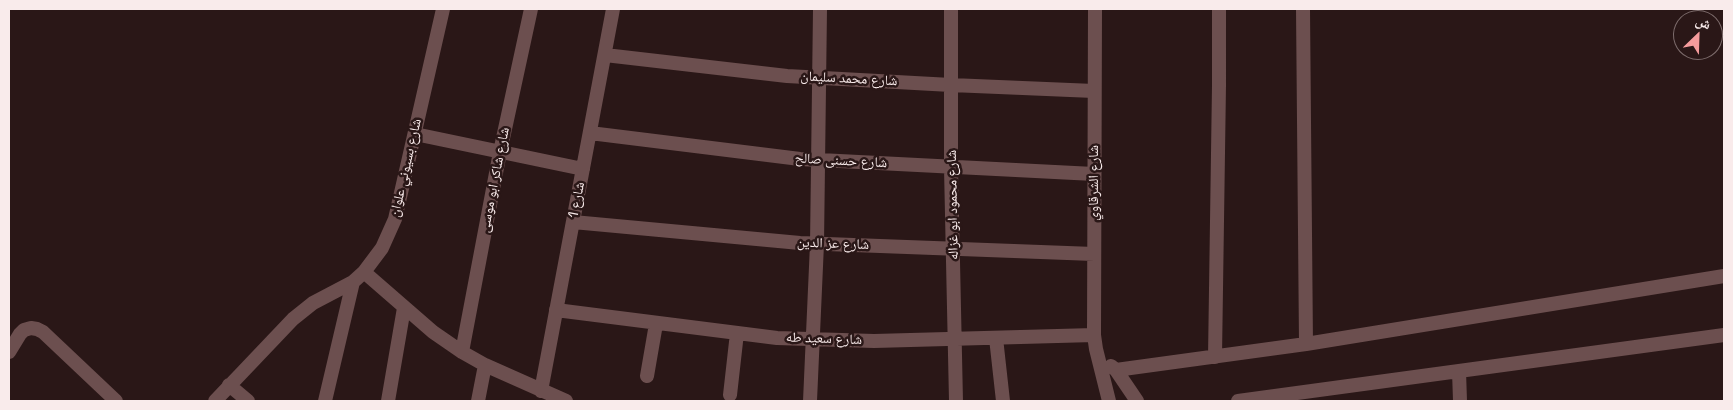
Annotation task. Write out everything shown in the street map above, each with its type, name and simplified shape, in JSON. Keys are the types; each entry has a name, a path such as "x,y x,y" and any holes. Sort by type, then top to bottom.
{"street":[{"name":"شارع بسيوني علوان","path":"215,401 293,319 313,303 353,282 364,272 382,248 395,219 443,9"},
{"name":"شارع شاكر ابو موسى","path":"462,352 500,152 531,9"},
{"name":"شارع 1","path":"541,391 613,9"},
{"path":"810,401 817,244 820,9"},
{"name":"شارع محمود ابو غزاله","path":"951,9 951,168 956,401"},
{"name":"شارع الشرقاوي","path":"1095,9 1094,335 1109,401"},
{"path":"1214,357 1219,85 1218,9"},
{"path":"1303,9 1306,344"},
{"name":"شارع محمد سليمان","path":"604,54 756,73 819,78 1094,91"},
{"name":"شارع حسنى صالح","path":"590,133 772,156 819,160 1094,174"},
{"path":"415,134 583,169"},
{"name":"شارع عز الدين","path":"573,222 817,244 1094,254"},
{"path":"364,272 433,332 462,352 485,365 566,401"},
{"path":"1116,370 1306,344 1724,276"},
{"path":"325,401 353,282"},
{"path":"388,401 404,308"},
{"name":"شارع سعيد طه","path":"556,310 777,338 874,341 1094,335"},
{"path":"647,376 656,324"},
{"path":"9,352 24,330 37,329 43,332 116,401"},
{"path":"730,395 737,333"},
{"path":"1238,401 1724,335"},
{"path":"996,338 1003,401"},
{"path":"1098,356 1116,370 1137,401"},
{"path":"478,401 485,365"},
{"path":"1459,371 1460,401"},
{"path":"229,385 248,401"}]}
